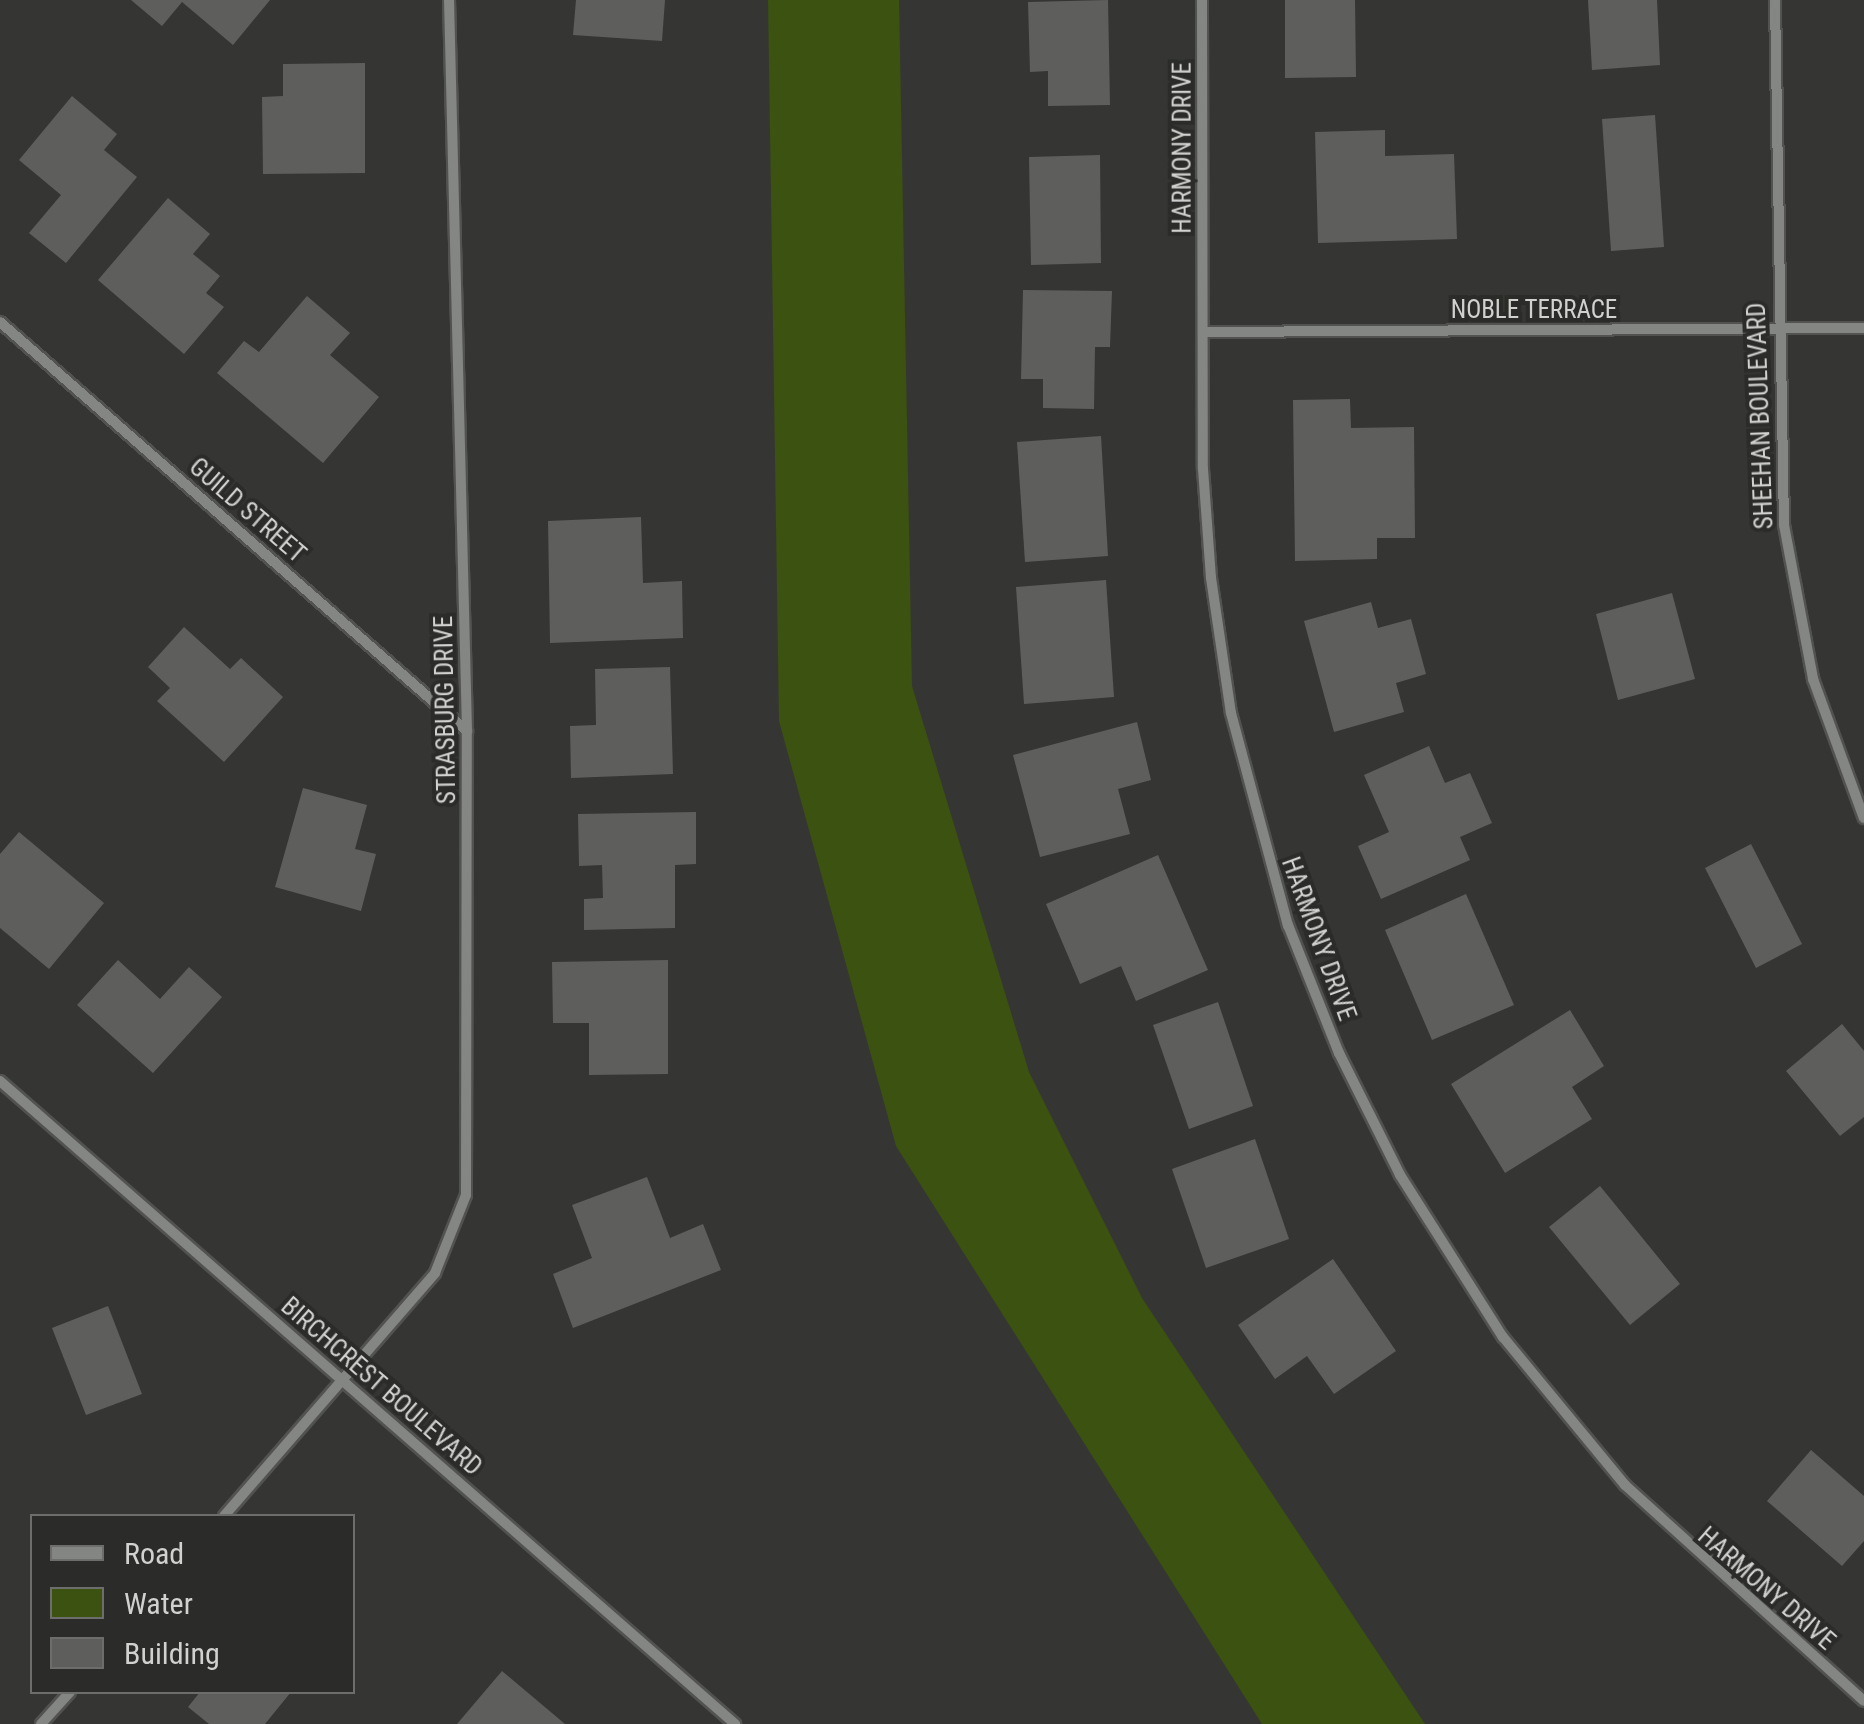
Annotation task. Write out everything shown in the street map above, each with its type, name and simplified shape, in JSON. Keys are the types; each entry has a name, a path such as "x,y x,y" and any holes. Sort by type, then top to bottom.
{"street":[{"name":"STRASBURG DRIVE","path":"226,1514 435,1273 466,1195 467,731 449,0"},
{"name":"HARMONY DRIVE","path":"1202,0 1204,487 1232,714 1288,926 1338,1053 1456,1269 1571,1423 1683,1543 1864,1702"},
{"name":"SHEEHAN BOULEVARD","path":"1775,0 1778,456 1794,594 1818,696 1864,818"},
{"name":"GUILD STREET","path":"0,322 467,731"},
{"name":"NOBLE TERRACE","path":"1204,332 1864,328"},
{"name":"BIRCHCREST BOULEVARD","path":"0,1081 736,1724"},
{"path":"42,1724 68,1694"}],"water":[{"path":"768,0 899,0 912,686 1029,1072 1142,1298 1425,1724 1262,1724 896,1146 779,721"}],"building":[{"path":"131,0 270,0 233,45 182,2 162,26"},
{"path":"576,0 665,0 662,41 573,35"},
{"path":"1108,0 1110,105 1048,106 1048,71 1030,72 1028,2"},
{"path":"1285,0 1355,0 1356,77 1285,78"},
{"path":"1588,0 1657,0 1660,65 1592,70"},
{"path":"365,63 365,173 263,174 262,97 283,96 283,64"},
{"path":"72,96 117,134 104,150 137,177 66,263 29,233 61,195 19,160"},
{"path":"1655,115 1664,247 1611,251 1602,119"},
{"path":"1385,130 1385,156 1454,154 1457,239 1318,243 1315,132"},
{"path":"1100,155 1101,263 1031,265 1029,157"},
{"path":"168,198 210,234 193,254 220,276 206,293 224,307 184,354 98,280"},
{"path":"1023,290 1112,291 1110,347 1095,347 1094,409 1043,408 1043,379 1021,379"},
{"path":"307,296 350,333 330,355 379,397 323,463 217,373 244,341 259,352"},
{"path":"1350,399 1351,428 1414,427 1415,538 1377,538 1377,559 1295,561 1293,400"},
{"path":"1101,436 1108,556 1025,562 1017,442"},
{"path":"641,517 643,583 682,581 683,638 550,643 548,521"},
{"path":"1106,580 1114,697 1024,704 1016,587"},
{"path":"1672,593 1695,679 1618,700 1596,614"},
{"path":"1371,602 1378,628 1411,619 1426,674 1396,683 1404,712 1334,732 1304,621"},
{"path":"184,627 230,669 241,658 283,697 224,762 157,701 170,688 148,667"},
{"path":"670,667 673,774 571,778 570,726 596,725 595,669"},
{"path":"1137,722 1151,780 1118,789 1130,834 1040,857 1013,755"},
{"path":"1429,746 1445,783 1470,773 1492,823 1460,837 1470,860 1381,899 1358,846 1389,832 1364,775"},
{"path":"303,788 367,805 355,849 376,854 361,911 275,887"},
{"path":"696,812 696,864 675,865 675,928 584,930 584,899 603,898 602,865 579,866 578,814"},
{"path":"19,832 104,903 49,969 0,928 0,854"},
{"path":"1751,844 1802,944 1756,968 1705,868"},
{"path":"1158,855 1208,970 1136,1001 1121,966 1080,984 1046,904"},
{"path":"1466,894 1514,1005 1432,1040 1385,930"},
{"path":"118,960 160,999 189,967 222,997 153,1073 77,1005"},
{"path":"668,960 668,1074 589,1075 589,1023 553,1023 552,962"},
{"path":"1218,1002 1253,1106 1189,1129 1153,1025"},
{"path":"1570,1010 1604,1066 1572,1087 1592,1119 1505,1173 1451,1084"},
{"path":"1842,1024 1864,1051 1864,1117 1840,1136 1786,1071"},
{"path":"1255,1139 1289,1239 1206,1268 1172,1169"},
{"path":"647,1177 670,1238 703,1224 721,1270 573,1328 553,1274 592,1258 572,1205"},
{"path":"1600,1186 1680,1284 1630,1325 1549,1227"},
{"path":"1333,1259 1396,1351 1334,1394 1307,1356 1275,1379 1238,1325"},
{"path":"108,1306 142,1394 86,1415 52,1328"},
{"path":"1811,1450 1864,1496 1864,1541 1842,1566 1767,1501"},
{"path":"502,1671 565,1724 457,1724"},
{"path":"198,1694 289,1694 265,1724 209,1724 188,1707"}]}
